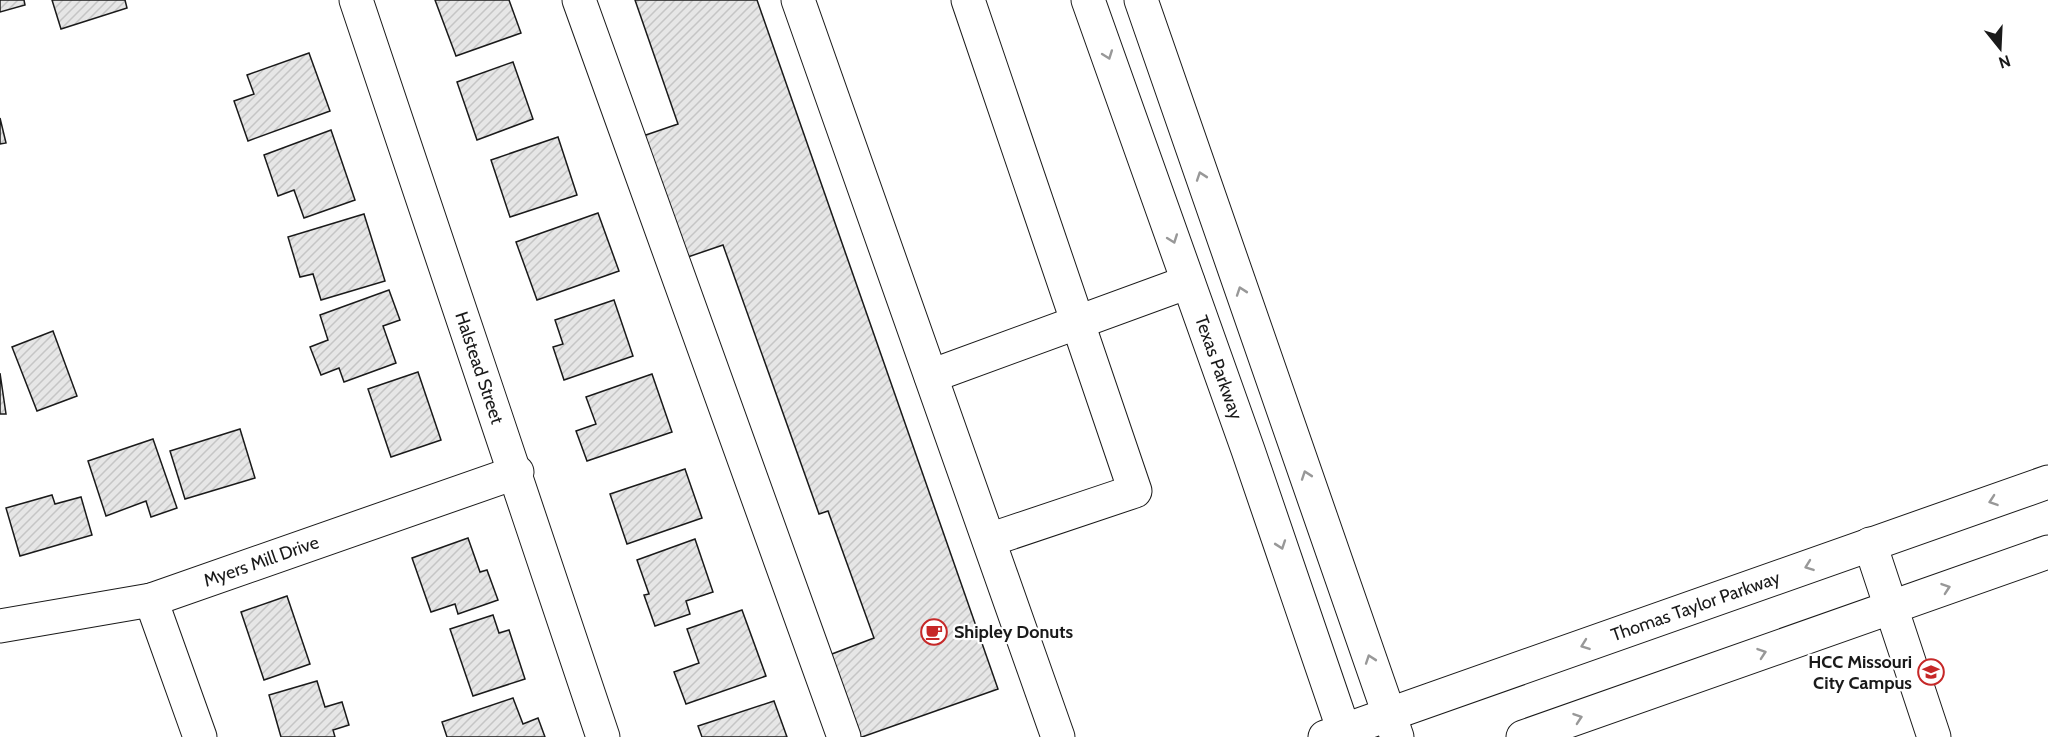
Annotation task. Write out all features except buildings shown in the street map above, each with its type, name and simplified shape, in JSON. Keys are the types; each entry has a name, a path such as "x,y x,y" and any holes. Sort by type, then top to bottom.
{"street":[{"name":"Halstead Street","path":"356,0 603,737"},
{"path":"579,0 844,737"},
{"path":"798,0 1058,737"},
{"path":"968,0 1136,490 989,540"},
{"name":"Texas Parkway","path":"1088,0 1188,282 1339,735"},
{"path":"1141,0 1393,726"},
{"path":"931,376 1188,282"},
{"name":"Myers Mill Drive","path":"0,626 151,600 516,472"},
{"name":"Thomas Taylor Parkway","path":"1339,735 1393,726 1870,544 2048,482"},
{"path":"1870,544 1934,737"},
{"path":"1523,737 2048,552"},
{"path":"151,600 200,737"}],"place":[{"name":"Shipley Donuts","path":"934,632"},
{"name":"HCC Missouri City Campus","path":"1931,672"}]}
